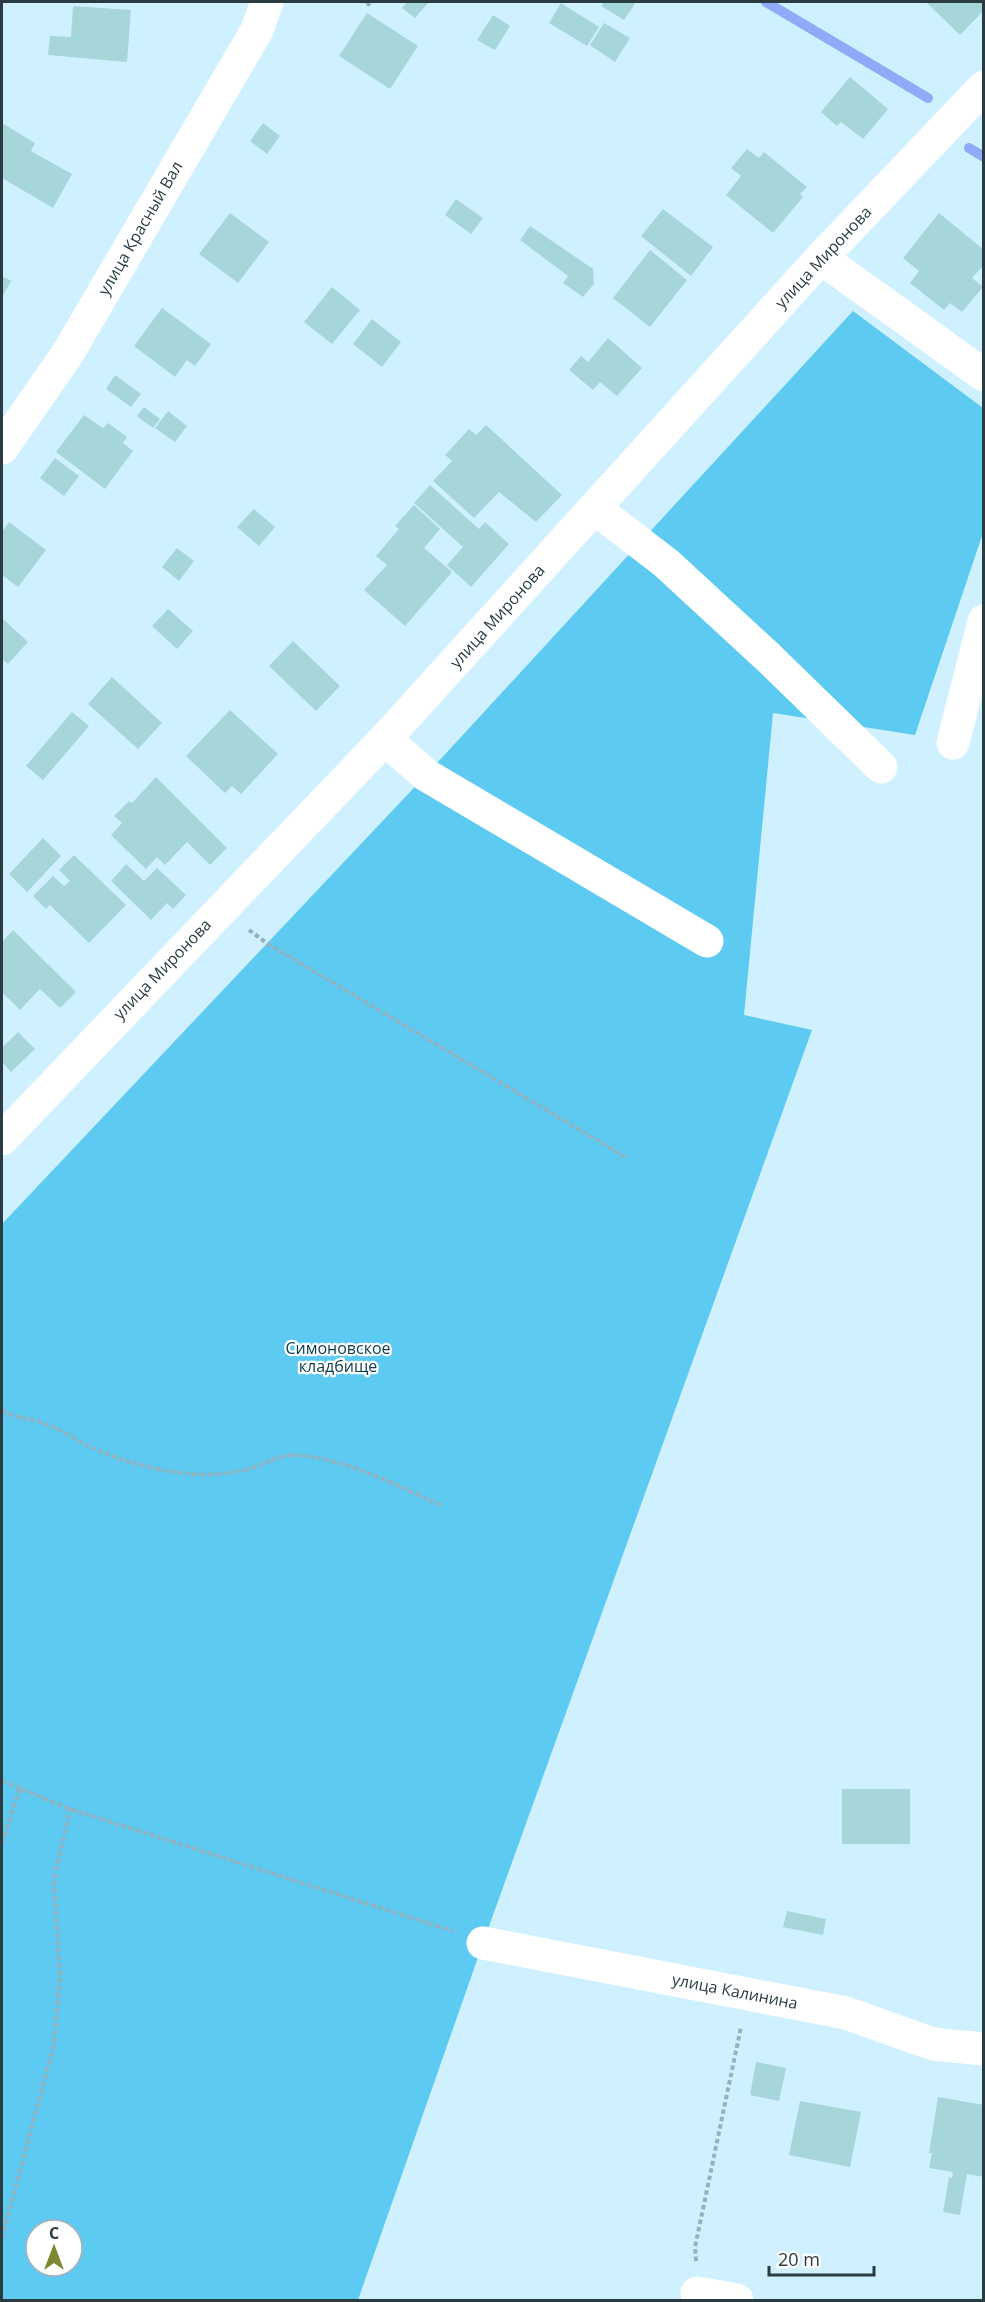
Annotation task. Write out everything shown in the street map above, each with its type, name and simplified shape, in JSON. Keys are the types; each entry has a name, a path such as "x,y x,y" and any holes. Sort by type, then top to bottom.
{"street":[{"name":"улица Красный Вал","path":"2,448 68,353 256,30 267,2"},
{"name":"улица Миронова","path":"2,1138 385,739 821,258 984,87"},
{"path":"821,258 984,375"},
{"path":"594,508 666,562 769,658 881,768"},
{"path":"953,744 984,621"},
{"path":"385,739 426,775 707,941"},
{"name":"улица Калинина","path":"483,1943 846,2013 933,2044 984,2049"},
{"path":"697,2293 737,2301"}],"path":[{"path":"220,909 268,944 627,1158"},
{"path":"2,1410 14,1418 39,1422 98,1450 157,1469 190,1474 242,1471 260,1463 295,1455 333,1461 444,1506"},
{"path":"2,1781 70,1809 274,1876 392,1910 483,1943"},
{"path":"2,1843 20,1788"},
{"path":"2,2238 54,2044 60,1976 54,1880 70,1809"},
{"path":"697,2293 695,2247 748,1994"}],"green space":[{"name":"Симоновское кладбище","path":"853,311 983,408 983,533 915,735 773,713 744,1015 812,1030 483,1943 358,2300 2,2300 2,1224 426,775"}],"building":[{"path":"407,2 429,2 415,18 402,8"},
{"path":"604,2 636,2 624,20 601,6"},
{"path":"926,2 984,2 984,10 960,35"},
{"path":"561,3 599,27 587,46 549,23"},
{"path":"73,6 131,10 127,62 48,55 50,36 71,37"},
{"path":"367,13 418,46 390,89 339,56"},
{"path":"493,15 510,26 495,50 477,40"},
{"path":"604,23 630,38 615,62 590,45"},
{"path":"850,77 888,109 863,139 841,122 837,126 821,112"},
{"path":"2,123 35,143 31,151 72,174 53,208 2,178"},
{"path":"263,123 280,136 267,154 250,141"},
{"path":"747,149 759,158 764,152 807,187 800,194 803,197 773,233 726,195 741,176 731,168"},
{"path":"456,199 483,218 471,234 445,215"},
{"path":"663,209 713,247 691,276 641,236"},
{"path":"230,213 269,242 238,283 199,254"},
{"path":"939,213 984,250 984,265 972,278 983,287 962,312 950,303 944,310 910,283 919,271 903,258"},
{"path":"530,226 593,269 594,284 583,297 563,283 568,276 520,240"},
{"path":"650,250 687,280 650,327 613,298"},
{"path":"2,276 11,281 2,297"},
{"path":"332,287 360,310 332,344 304,322"},
{"path":"162,308 211,344 195,366 187,360 175,377 134,346"},
{"path":"372,319 401,342 382,367 353,344"},
{"path":"608,338 642,368 617,396 600,382 593,390 569,370 581,356 588,362"},
{"path":"115,375 141,394 131,407 106,389"},
{"path":"144,407 160,419 153,428 137,416"},
{"path":"168,411 187,426 175,442 155,428"},
{"path":"84,415 103,428 108,423 127,437 123,443 133,451 105,489 56,452"},
{"path":"486,425 562,495 536,522 499,492 474,518 433,481 452,461 445,455 469,429 476,435"},
{"path":"55,458 79,476 64,496 40,478"},
{"path":"430,485 479,529 485,522 509,544 471,587 447,565 463,547 414,503"},
{"path":"414,505 440,529 424,548 452,572 405,626 364,590 387,565 376,556 399,529 395,526"},
{"path":"254,509 275,527 259,546 237,527"},
{"path":"9,522 46,550 18,587 2,575 2,532"},
{"path":"177,548 194,561 179,581 162,567"},
{"path":"168,609 193,631 177,649 152,626"},
{"path":"3,619 28,642 8,664 2,659"},
{"path":"293,641 340,686 316,711 269,666"},
{"path":"112,677 162,723 138,749 88,704"},
{"path":"230,710 278,754 241,794 232,786 225,793 186,756"},
{"path":"72,712 89,726 43,780 26,766"},
{"path":"156,777 227,848 210,865 187,842 165,865 157,857 146,869 111,835 122,823 114,816 129,801 132,803"},
{"path":"43,838 61,856 27,892 9,874"},
{"path":"74,855 126,905 89,943 50,905 46,909 33,896 53,876 64,886 70,881 59,870"},
{"path":"126,864 144,881 157,868 186,895 173,909 167,903 151,920 111,881"},
{"path":"13,930 76,992 60,1008 40,989 20,1010 2,992 2,942"},
{"path":"18,1032 35,1049 11,1072 2,1062 2,1048"},
{"path":"842,1789 910,1789 910,1844 842,1844"},
{"path":"787,1911 826,1919 823,1935 783,1927"},
{"path":"756,2062 786,2068 779,2101 750,2095"},
{"path":"938,2097 984,2105 984,2177 967,2174 960,2215 943,2212 949,2177 952,2178 953,2172 929,2168 932,2153 929,2153"},
{"path":"800,2101 861,2112 850,2167 789,2155"}],"waterway":[{"path":"766,2 928,98"},
{"path":"969,148 984,157"}]}
